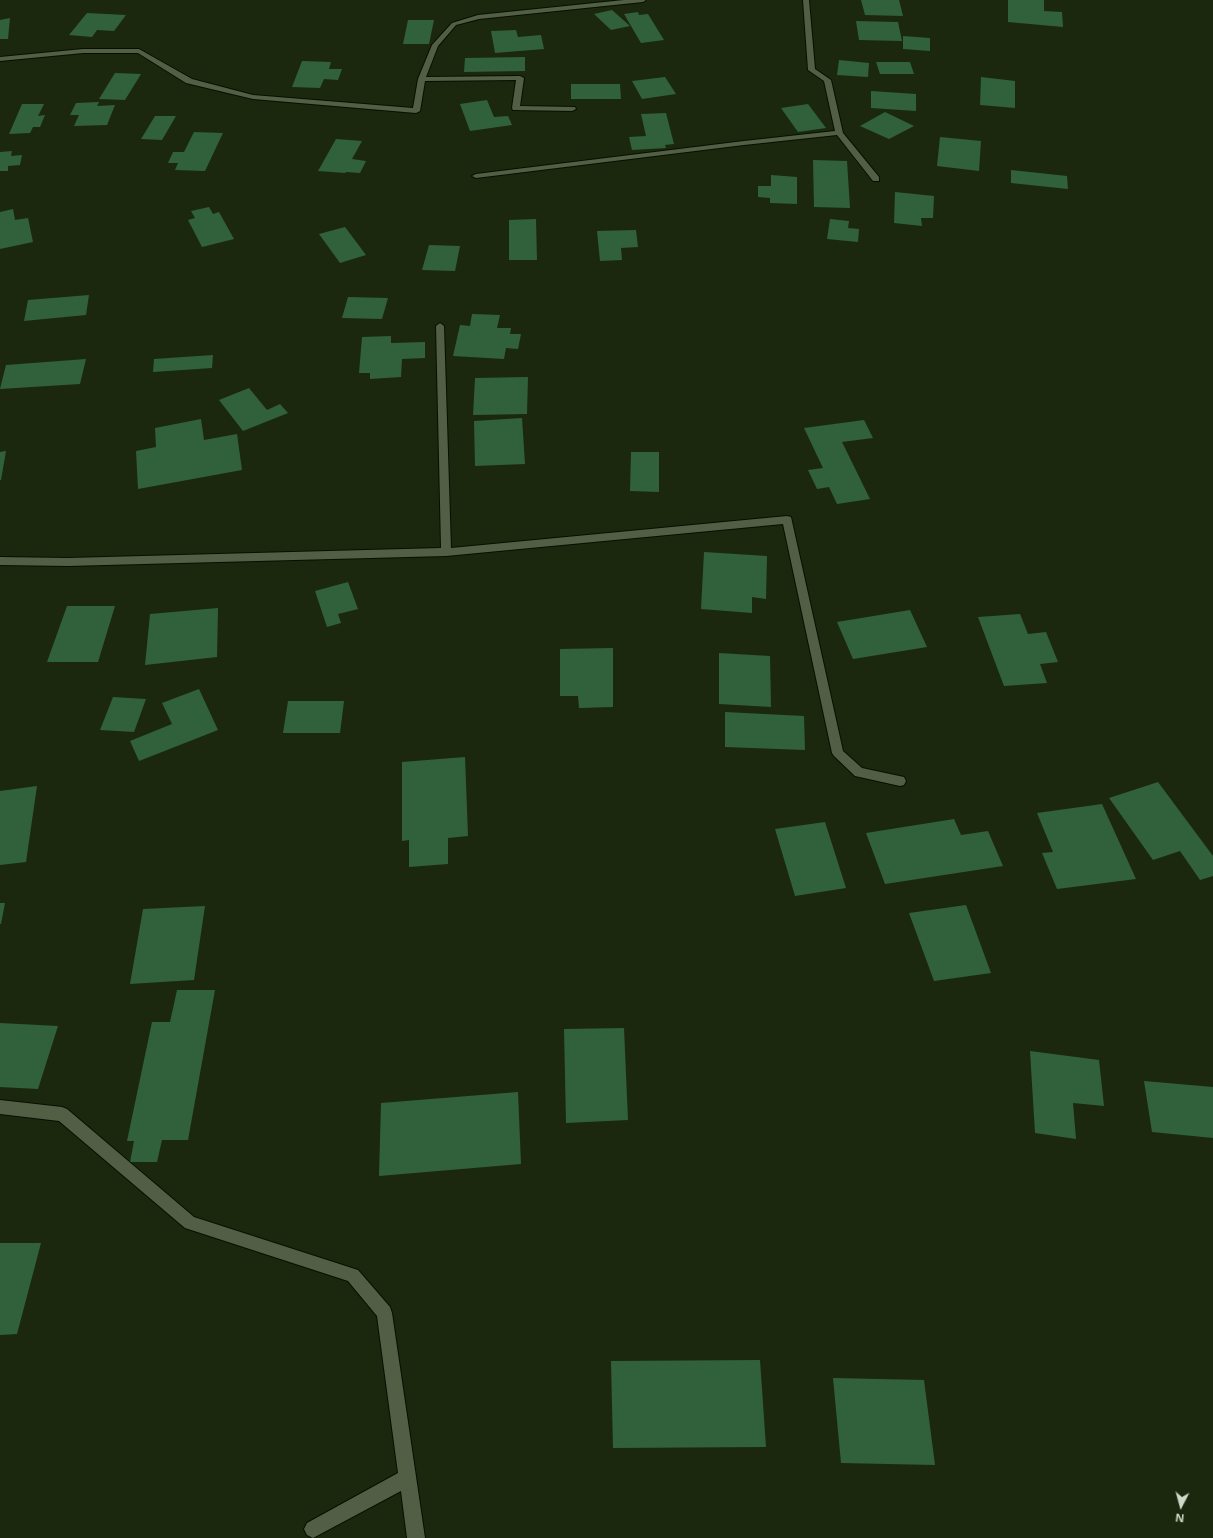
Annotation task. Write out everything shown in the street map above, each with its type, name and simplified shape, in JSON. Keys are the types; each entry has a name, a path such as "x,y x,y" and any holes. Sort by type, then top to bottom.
{"street":[{"path":"0,59 83,51 139,51 189,81 253,97 416,111 422,79 435,45 454,24 478,17 643,0"},
{"path":"806,0 812,70 827,80 839,133 876,178"},
{"path":"422,79 520,78 516,108 572,109"},
{"path":"476,176 839,133"},
{"path":"440,326 446,552"},
{"path":"0,561 68,562 446,552 787,520 838,753 859,772 900,781"},
{"path":"0,1108 62,1114 190,1223 353,1275 384,1313 416,1538"},
{"path":"313,1529 407,1478"}],"building":[{"path":"861,0 899,0 903,16 865,15"},
{"path":"1008,0 1044,0 1044,11 1062,12 1063,27 1008,22"},
{"path":"612,10 630,26 611,30 594,14"},
{"path":"638,12 639,15 648,14 664,40 641,43 624,14"},
{"path":"87,13 126,15 114,31 97,30 92,37 69,35"},
{"path":"10,18 8,39 0,39 0,20"},
{"path":"408,20 434,20 429,44 403,44"},
{"path":"856,21 898,22 902,41 859,40"},
{"path":"516,30 518,37 541,35 544,49 495,53 491,31"},
{"path":"903,36 930,38 930,51 903,49"},
{"path":"525,57 525,71 464,72 465,58"},
{"path":"839,60 869,63 868,77 837,75"},
{"path":"302,61 331,62 329,69 342,69 338,80 324,79 320,88 292,87"},
{"path":"876,62 910,62 914,74 880,74"},
{"path":"115,73 141,74 125,100 99,99"},
{"path":"665,77 676,94 642,99 632,81"},
{"path":"981,77 1015,81 1015,108 980,105"},
{"path":"571,84 620,84 621,99 571,99"},
{"path":"871,91 916,94 916,111 871,108"},
{"path":"487,100 494,117 508,116 512,125 470,131 460,104"},
{"path":"99,102 97,106 115,105 107,125 74,126 79,115 70,115 76,103"},
{"path":"22,104 44,104 38,116 45,115 40,127 33,127 30,133 9,134"},
{"path":"808,104 826,128 798,132 781,108"},
{"path":"885,112 914,126 889,139 860,126"},
{"path":"666,113 674,144 665,145 666,148 632,150 629,137 646,136 641,114"},
{"path":"155,116 176,116 162,140 141,139"},
{"path":"194,132 223,133 205,171 175,170 178,163 168,163 173,152 184,152"},
{"path":"940,137 981,141 979,171 937,166"},
{"path":"336,139 362,141 352,159 366,161 360,173 318,171"},
{"path":"12,151 11,156 22,155 20,165 8,166 8,171 0,171 0,152"},
{"path":"813,160 847,161 850,208 814,207"},
{"path":"1011,170 1067,176 1068,189 1011,183"},
{"path":"771,175 797,177 797,204 770,203 770,198 758,197 758,186 771,186"},
{"path":"895,192 934,196 933,218 921,218 922,226 894,223"},
{"path":"209,207 213,214 219,212 234,239 202,247 188,220 195,218 191,211"},
{"path":"13,209 15,220 28,218 33,242 0,249 0,212"},
{"path":"536,219 537,260 509,260 509,220"},
{"path":"830,219 849,221 848,228 859,229 858,242 827,239"},
{"path":"345,227 366,255 340,263 319,234"},
{"path":"636,230 638,247 621,248 622,260 600,261 597,231"},
{"path":"429,245 460,246 455,271 422,270"},
{"path":"89,295 86,315 24,321 28,300"},
{"path":"348,297 388,298 382,319 342,318"},
{"path":"472,314 500,315 497,328 511,328 510,334 521,334 518,349 506,348 504,359 453,356 460,325 470,326"},
{"path":"391,336 391,343 425,342 425,358 402,359 401,377 370,379 370,373 359,373 362,337"},
{"path":"213,355 212,368 153,372 154,359"},
{"path":"86,359 80,384 0,389 6,365"},
{"path":"528,377 527,414 473,415 475,378"},
{"path":"249,388 267,410 280,404 288,413 243,431 219,400"},
{"path":"522,418 525,464 475,466 474,421"},
{"path":"201,419 204,440 237,434 242,470 138,489 136,451 156,447 155,428"},
{"path":"864,420 873,438 842,442 870,499 837,504 829,487 817,489 808,470 823,468 804,428"},
{"path":"6,451 1,480 0,480 0,452"},
{"path":"631,452 659,452 659,492 630,491"},
{"path":"704,552 767,556 766,599 752,597 752,613 701,609"},
{"path":"348,582 358,609 338,614 341,623 327,627 315,591"},
{"path":"67,606 115,606 98,662 47,662"},
{"path":"218,608 217,657 145,665 150,614"},
{"path":"910,610 927,647 853,659 837,622"},
{"path":"1020,614 1028,634 1046,632 1058,662 1040,664 1047,683 1004,686 978,617"},
{"path":"613,648 613,707 579,708 578,696 560,696 560,649"},
{"path":"719,653 770,656 771,707 719,704"},
{"path":"199,689 218,730 139,761 130,741 172,724 162,703"},
{"path":"113,697 146,699 134,732 100,730"},
{"path":"288,701 344,701 340,733 283,733"},
{"path":"725,712 804,716 805,750 725,747"},
{"path":"465,757 468,836 448,838 448,864 409,867 409,840 402,841 402,762"},
{"path":"1158,782 1213,856 1213,876 1200,880 1180,851 1153,860 1109,798"},
{"path":"37,786 26,862 0,865 0,791"},
{"path":"1102,804 1136,879 1057,889 1042,853 1053,852 1037,813"},
{"path":"954,819 961,835 988,831 1003,866 885,884 866,833"},
{"path":"825,822 846,888 795,896 775,829"},
{"path":"0,903 5,903 1,924 0,924"},
{"path":"966,905 991,973 934,981 909,913"},
{"path":"205,906 194,980 130,984 143,909"},
{"path":"177,990 215,990 188,1140 162,1140 157,1162 130,1162 134,1141 127,1141 152,1022 170,1022"},
{"path":"0,1023 58,1026 38,1089 0,1087"},
{"path":"624,1028 628,1120 566,1123 564,1029"},
{"path":"1030,1051 1099,1060 1104,1106 1073,1103 1076,1139 1035,1133"},
{"path":"1144,1081 1213,1087 1213,1138 1152,1132"},
{"path":"518,1092 521,1164 379,1176 381,1103"},
{"path":"0,1243 41,1243 17,1334 0,1335"},
{"path":"760,1360 766,1447 613,1448 611,1361"},
{"path":"833,1378 924,1380 935,1465 841,1463"}]}
